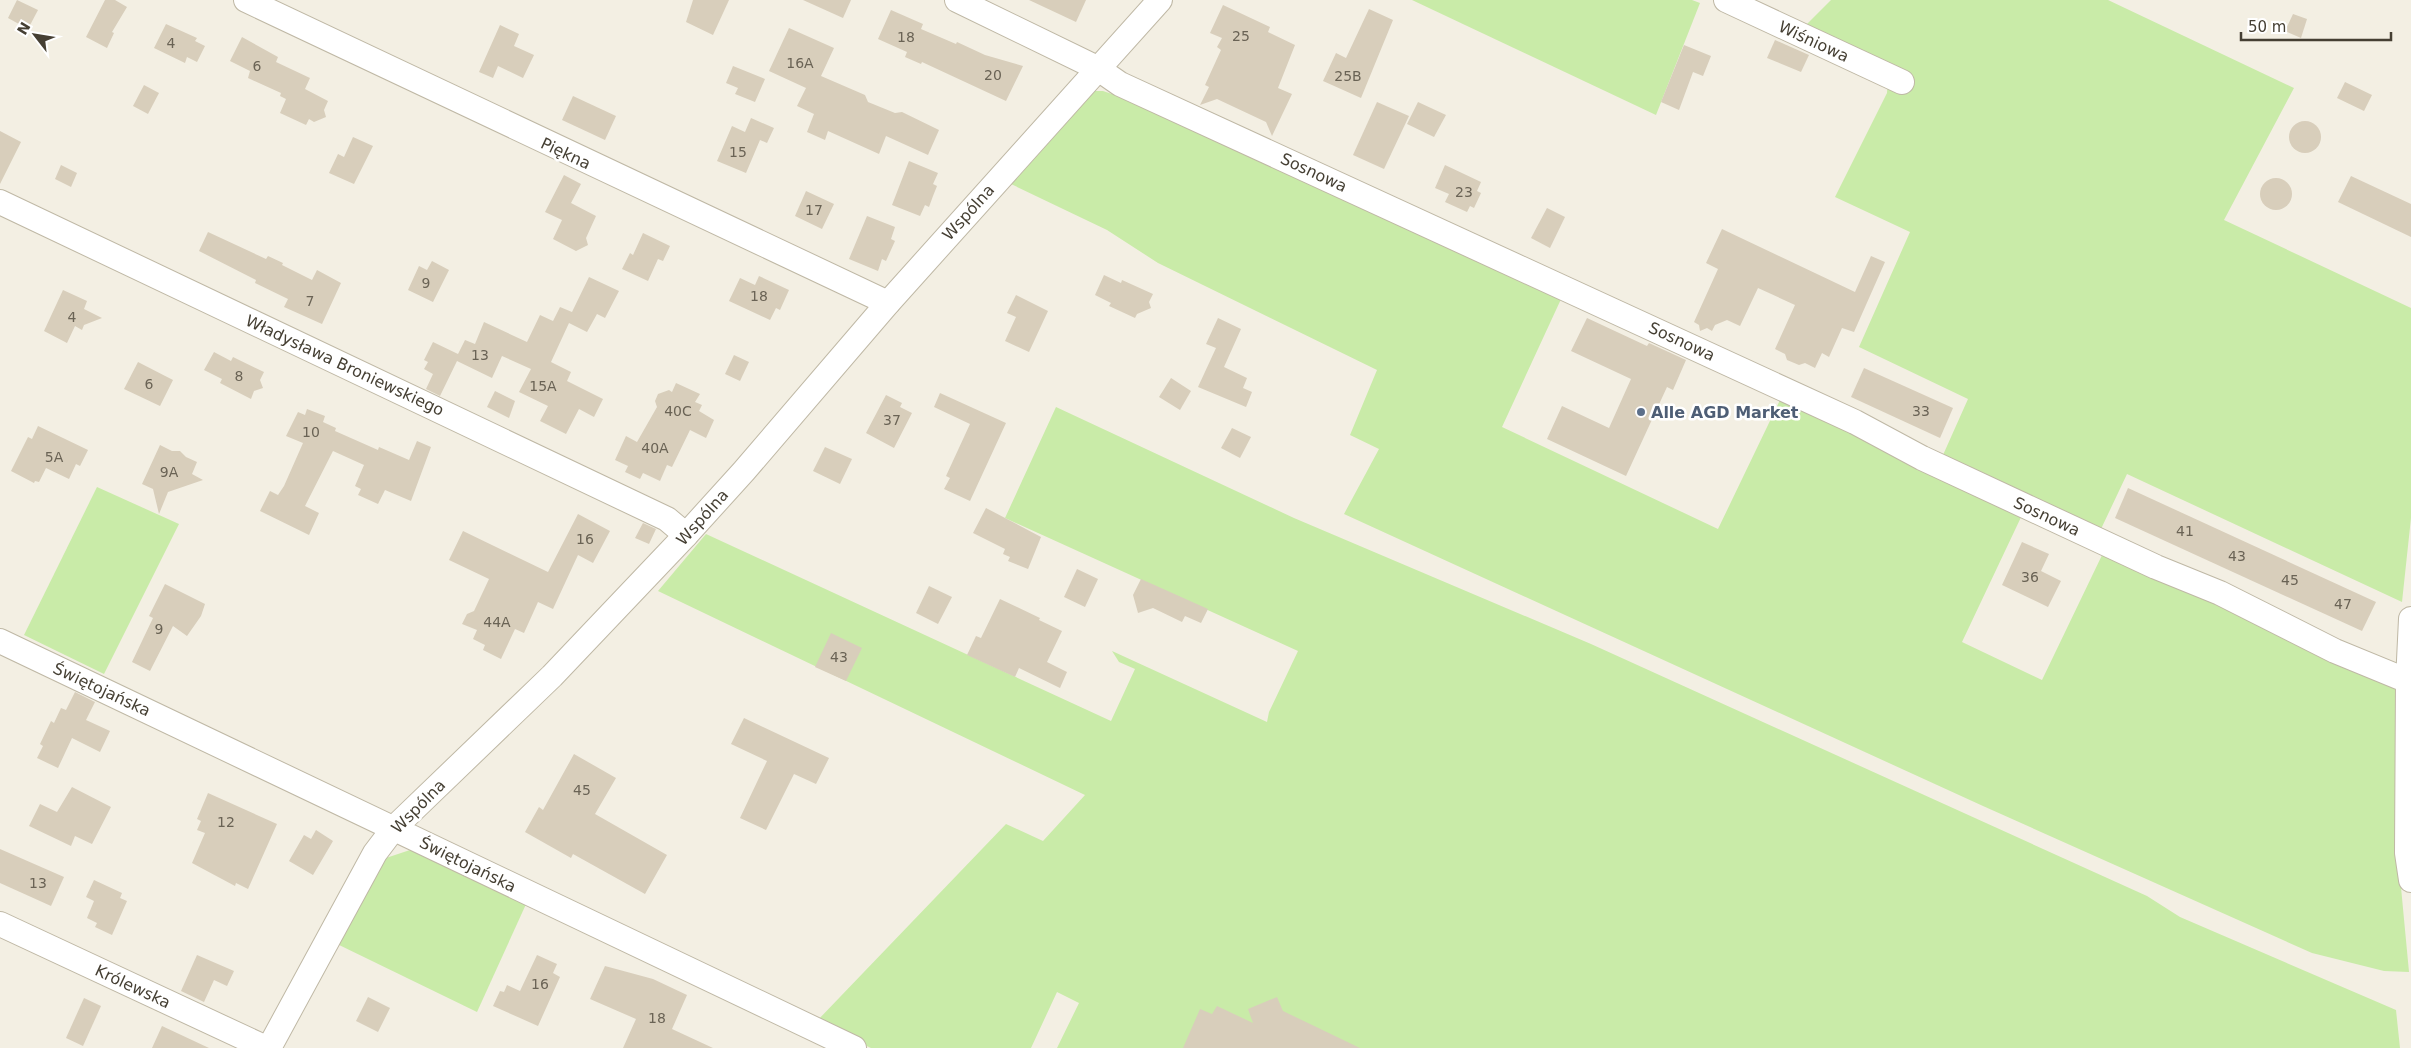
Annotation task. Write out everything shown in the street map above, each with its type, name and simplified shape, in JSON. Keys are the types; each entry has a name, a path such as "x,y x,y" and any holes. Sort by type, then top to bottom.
{"street":[{"name":"Piękna","path":"246,0 888,303"},
{"name":"Sosnowa","path":"957,0 1097,68 1120,84 1602,304 1854,422 1922,458 2156,567 2220,593 2336,651 2408,681"},
{"name":"Wspólna","path":"268,1048 375,853 394,828 552,676 686,535 744,471 888,303 1160,0"},
{"name":"Wiśniowa","path":"1726,0 1902,82"},
{"name":"Władysława Broniewskiego","path":"0,202 667,519 686,535"},
{"path":"2411,619 2408,681 2407,853 2411,880"},
{"name":"Świętojańska","path":"0,641 854,1048"},
{"name":"Królewska","path":"0,924 268,1048"}],"green space":[{"path":"1412,0 1692,0 1700,3 1656,115"},
{"path":"1831,0 2108,0 2294,88 2224,220 2411,308 2411,518 2402,602 2127,474 2101,529 1943,455 1968,399 1859,347 1910,232 1835,197 1887,93 1889,64 1807,24"},
{"path":"1094,91 1103,91 1115,95 1562,297 1502,427 1718,529 1781,398 2023,513 1962,642 2042,680 2104,551 2263,627 2397,687 2397,845 2409,972 2384,971 2312,953 1983,806 1344,514 1379,449 1350,435 1377,370 1158,263 1107,230 1011,184"},
{"path":"1056,407 1294,518 1591,644 2147,896 2180,917 2396,1010 2400,1048 1057,1048 1079,1003 1057,992 1031,1048 871,1048 816,1022 1006,824 1043,841 1085,795 658,591 706,534 1111,721 1135,669 1119,662 1112,651 1267,722 1269,712 1298,651 1005,518"},
{"path":"97,487 179,524 104,674 24,635"},
{"path":"413,849 527,902 477,1012 335,943 383,859"}],"building":[{"path":"17,0 38,10 28,29 8,18"},
{"path":"105,0 115,0 127,7 112,32 114,33 107,48 86,37"},
{"path":"693,0 729,0 713,35 686,22"},
{"path":"803,0 851,0 843,18"},
{"path":"1029,0 1086,0 1076,22"},
{"path":"1223,5 1270,27 1268,32 1295,45 1278,88 1292,94 1272,136 1266,122 1217,99 1200,105 1209,87 1205,85 1221,50 1217,47 1222,38 1210,33"},
{"path":"1369,9 1393,20 1361,98 1323,81 1336,53 1346,58"},
{"path":"891,10 923,24 921,29 956,44 957,42 985,55 1023,66 1006,101 922,62 921,64 905,57 907,52 878,39"},
{"path":"2293,14 2307,19 2301,38 2285,31"},
{"path":"166,24 197,38 195,41 205,46 197,62 187,57 185,63 154,48"},
{"path":"500,25 519,34 514,46 534,55 523,78 498,66 493,78 479,72"},
{"path":"789,28 834,48 821,76 865,95 868,102 895,113 902,112 939,130 928,155 886,136 879,154 828,131 825,140 807,132 814,114 797,106 806,88 769,71"},
{"path":"242,37 278,57 276,62 310,78 305,89 328,101 324,110 326,117 314,122 309,119 306,125 280,113 286,99 280,96 281,93 248,78 250,71 230,61"},
{"path":"1775,40 1809,55 1801,72 1767,58"},
{"path":"1684,45 1711,56 1703,76 1693,72 1679,110 1661,102"},
{"path":"733,66 765,79 755,102 735,94 738,88 726,83"},
{"path":"2345,82 2372,95 2364,111 2337,98"},
{"path":"144,85 159,93 148,114 133,106"},
{"path":"573,96 616,116 605,140 562,120"},
{"path":"1377,102 1409,116 1384,169 1353,155"},
{"path":"1418,102 1446,115 1434,137 1407,124"},
{"path":"751,118 774,128 767,143 760,140 746,173 717,161 732,126 745,132"},
{"path":"2305,121 2311,122 2316,126 2320,131 2320,143 2316,148 2311,152 2305,153 2299,152 2294,148 2290,143 2289,137 2290,131 2294,126 2299,122"},
{"path":"0,131 21,142 0,184"},
{"path":"353,137 373,146 354,184 329,173 338,154 344,157"},
{"path":"909,161 938,173 933,184 937,186 929,207 925,205 920,216 892,205"},
{"path":"61,165 77,173 71,187 55,179"},
{"path":"1445,165 1481,182 1477,191 1481,193 1474,208 1470,206 1467,212 1445,202 1449,194 1435,188"},
{"path":"564,175 581,184 571,203 596,216 586,238 588,245 576,251 553,239 562,220 545,212"},
{"path":"2351,176 2411,204 2411,237 2338,202"},
{"path":"2276,178 2282,179 2287,183 2291,188 2291,200 2287,205 2282,209 2276,210 2270,209 2265,205 2261,200 2260,194 2261,188 2265,183 2270,179"},
{"path":"806,191 834,204 822,229 795,216"},
{"path":"1547,208 1565,217 1550,248 1531,238"},
{"path":"867,216 895,227 891,239 895,241 886,261 882,259 878,271 849,259"},
{"path":"1722,229 1855,292 1871,256 1885,262 1854,332 1842,328 1829,357 1822,353 1815,368 1805,363 1799,365 1787,360 1785,354 1775,349 1795,305 1758,288 1740,326 1727,320 1715,325 1712,331 1707,328 1700,331 1699,325 1694,322 1718,269 1706,263"},
{"path":"208,232 266,259 268,256 312,280 317,270 341,283 322,324 284,307 288,299 255,283 256,280 199,251"},
{"path":"643,233 670,246 663,261 658,259 648,281 622,269 630,253 633,255"},
{"path":"432,261 449,270 433,302 408,290 419,266 427,270"},
{"path":"1104,275 1121,283 1122,280 1153,294 1149,302 1151,308 1137,314 1135,318 1109,306 1111,303 1095,295"},
{"path":"759,276 789,290 780,310 776,308 770,320 729,301 740,278 755,285"},
{"path":"589,277 619,291 605,318 597,314 587,332 569,323 551,362 571,372 567,381 603,399 594,417 579,409 566,434 540,421 548,406 519,392 531,369 502,356 492,378 457,361 440,396 426,389 433,374 424,369 428,362 424,360 433,342 458,354 465,340 475,344 484,322 527,342 540,315 553,321 560,307 572,312"},
{"path":"63,290 87,301 84,309 102,318 84,325 82,330 75,326 67,343 44,331"},
{"path":"1016,295 1048,311 1029,352 1005,341 1016,317 1007,313"},
{"path":"1218,318 1241,329 1224,367 1247,378 1243,388 1252,392 1246,407 1198,387 1216,348 1206,344"},
{"path":"1587,318 1647,346 1649,343 1686,360 1673,390 1667,387 1626,476 1547,439 1562,406 1609,428 1631,379 1571,351"},
{"path":"214,352 231,361 233,357 264,372 260,380 263,388 254,391 251,399 220,383 222,379 204,370"},
{"path":"734,355 749,362 740,381 725,374"},
{"path":"138,362 173,380 160,406 124,389"},
{"path":"1864,368 1953,408 1940,438 1851,397"},
{"path":"1171,378 1191,391 1180,410 1159,397"},
{"path":"676,383 700,394 695,402 702,405 699,411 714,420 706,438 690,430 672,467 667,465 660,481 643,473 640,479 625,472 628,466 615,460 626,436 637,442 657,407 655,401 658,394 669,390 672,392"},
{"path":"495,391 515,401 509,418 487,407"},
{"path":"940,393 1006,423 970,501 944,489 950,478 946,476 970,424 934,407"},
{"path":"886,395 902,403 900,407 912,413 894,448 866,433"},
{"path":"307,409 325,416 323,422 336,428 335,431 378,450 379,447 409,460 417,441 431,447 411,501 385,490 378,504 358,495 361,489 355,486 364,465 333,451 305,506 319,513 309,535 260,511 270,491 278,495 284,486 303,443 286,436 298,412 305,415"},
{"path":"38,426 88,450 80,466 76,464 69,479 46,468 39,482 35,481 34,483 11,471 28,437 32,439"},
{"path":"1232,428 1251,437 1240,458 1221,448"},
{"path":"160,445 172,451 180,451 186,457 197,462 192,474 203,480 168,492 159,514 153,489 142,484"},
{"path":"825,447 852,459 840,484 813,471"},
{"path":"2128,488 2376,602 2362,631 2115,518"},
{"path":"986,508 1041,537 1028,569 1008,561 1010,557 1003,554 1005,549 973,533"},
{"path":"578,514 610,531 593,563 578,555 553,609 538,602 524,633 515,629 501,659 483,650 485,645 473,639 477,630 462,624 467,614 474,611 489,579 449,560 463,531 548,572"},
{"path":"643,523 656,529 649,544 635,538"},
{"path":"2022,542 2049,554 2041,571 2061,581 2048,607 2002,585"},
{"path":"1077,569 1098,579 1085,607 1064,597"},
{"path":"1141,579 1208,609 1201,623 1185,616 1182,622 1153,608 1138,613 1133,595"},
{"path":"165,584 205,604 201,616 187,636 173,626 150,671 132,662 153,618 149,616"},
{"path":"929,586 952,597 938,624 916,613"},
{"path":"1000,599 1062,631 1047,662 1067,672 1060,688 1019,668 1015,677 967,655 976,636 981,638"},
{"path":"831,633 862,648 846,681 815,667"},
{"path":"75,692 95,702 86,720 110,731 100,752 72,738 58,768 37,758 43,746 40,744 51,721 54,723 61,708 66,710"},
{"path":"744,718 829,758 816,784 794,774 766,830 740,818 767,761 731,744"},
{"path":"574,754 616,778 595,814 667,855 645,894 573,854 571,858 525,832 539,807 543,810"},
{"path":"72,787 111,807 92,844 75,836 71,846 29,826 40,804 57,812"},
{"path":"208,793 277,824 248,889 236,883 235,886 192,863 205,833 197,830 201,821 197,819"},
{"path":"316,830 333,841 313,875 289,861 304,835 311,839"},
{"path":"0,849 64,877 51,906 0,883"},
{"path":"94,880 122,893 120,898 127,901 112,935 95,927 97,923 87,918 94,901 86,897"},
{"path":"197,955 234,971 227,986 214,980 204,1002 181,991"},
{"path":"537,955 557,964 553,973 560,977 538,1026 493,1006 500,991 504,992 507,985 520,991"},
{"path":"605,966 653,979 687,995 672,1029 713,1048 623,1048 636,1019 590,999"},
{"path":"368,997 390,1008 378,1032 356,1021"},
{"path":"1277,997 1283,1011 1360,1048 1183,1048 1200,1009 1212,1014 1217,1006 1253,1023 1248,1009"},
{"path":"84,998 101,1006 83,1046 66,1038"},
{"path":"162,1026 209,1048 152,1048"}],"place":[{"name":"Alle AGD Market","path":"1641,412"}]}
